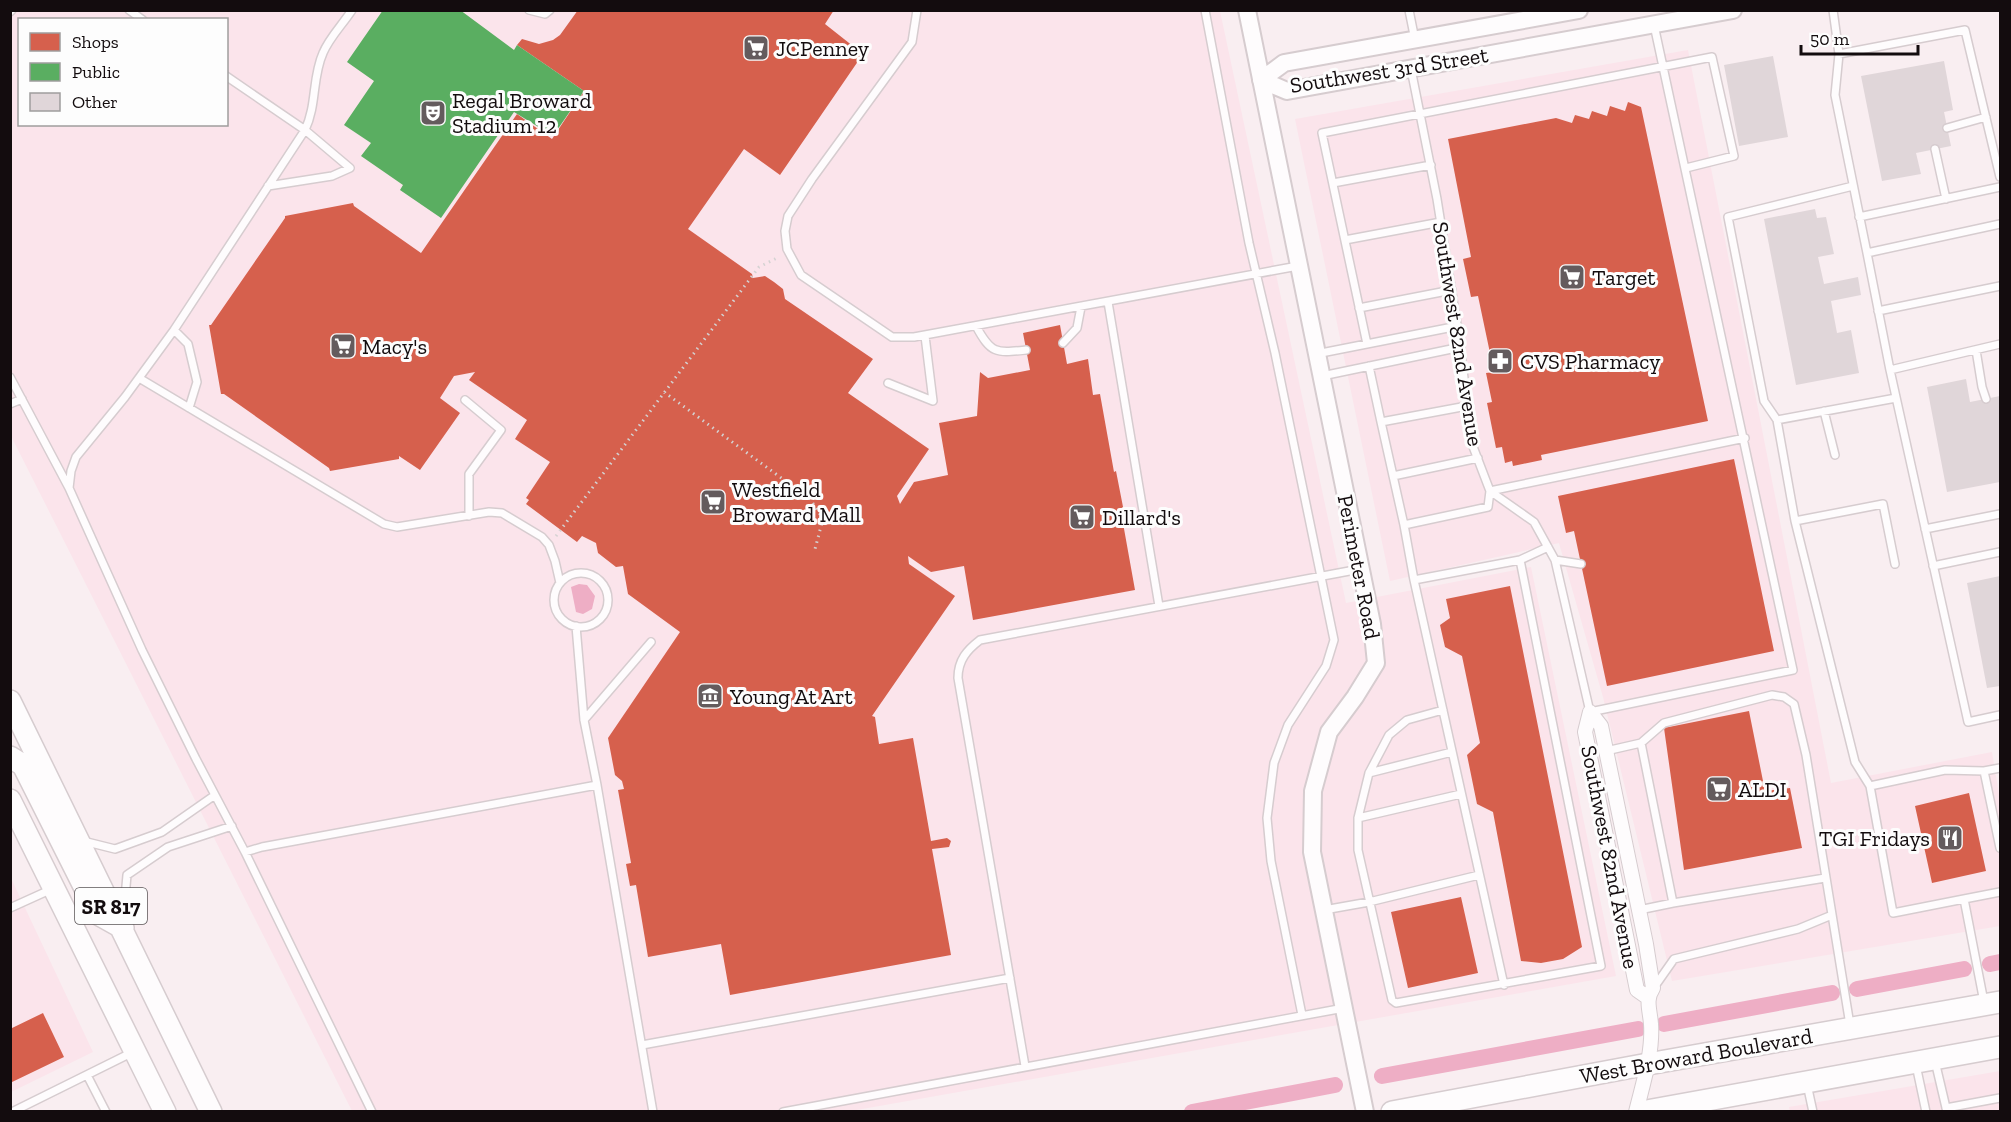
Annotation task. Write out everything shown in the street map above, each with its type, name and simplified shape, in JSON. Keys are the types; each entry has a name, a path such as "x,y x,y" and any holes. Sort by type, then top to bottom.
{"main road":[{"path":"10,701 72,844 98,914 123,928"},
{"path":"10,757 23,765 72,844"},
{"name":"SR 817","path":"10,800 165,1112"},
{"name":"SR 817","path":"123,928 211,1112"},
{"name":"West Broward Boulevard","path":"1392,1112 1992,1003"},
{"name":"West Broward Boulevard","path":"1641,1112 2001,1047"}],"street":[{"name":"Perimeter Road","path":"1247,10 1372,624 1376,663 1329,732 1313,791 1312,852 1365,1112"},
{"name":"Southwest 3rd Street","path":"1261,80 1284,63 1579,10"},
{"name":"Southwest 3rd Street","path":"1261,80 1287,91 1734,10"},
{"path":"1449,61 1452,33"},
{"name":"Southwest 82nd Avenue","path":"1590,712 1601,726 1639,910 1650,993 1651,1026 1648,1064 1636,1112"},
{"name":"Southwest 82nd Avenue","path":"1590,712 1585,732 1637,990 1650,993"},
{"path":"1610,856 1628,853"}],"lane":[{"path":"69,488 71,471 76,458 174,330 305,130 312,116 323,51 352,10"},
{"path":"529,10 545,14 550,10"},
{"path":"917,10 912,42 788,216 785,231 789,253 801,275 892,337 925,336 1298,266"},
{"path":"1205,10 1256,274 1277,363 1334,640 1326,666 1284,736 1274,763 1268,818 1271,861 1302,1015"},
{"path":"1409,10 1415,40"},
{"path":"1833,10 1839,54 1835,95 1890,370 1968,722 2001,715"},
{"path":"1590,712 1793,670 1745,438 1654,25"},
{"path":"1839,54 1965,30 2001,177"},
{"path":"1367,344 1322,133 1712,57 1734,156 1686,168"},
{"name":"Southwest 82nd Avenue","path":"1411,68 1431,165 1458,326 1472,444 1490,491 1534,522 1555,560 1590,712"},
{"path":"228,77 305,130 350,168 332,176 268,186"},
{"path":"1947,128 1986,117"},
{"path":"1935,149 1946,199"},
{"path":"1333,183 1431,165"},
{"path":"1853,186 1728,217 1764,401 1777,420 1795,521 1855,762 1870,786 1893,913 2001,891"},
{"path":"1859,217 2001,187"},
{"path":"1345,240 1441,222"},
{"path":"1867,253 2001,224"},
{"path":"1878,311 2001,286"},
{"path":"1359,308 1452,290"},
{"path":"1108,302 1159,606"},
{"path":"1063,343 1077,328 1081,307"},
{"path":"976,326 985,344 1001,353 1026,350"},
{"path":"1316,354 1458,326"},
{"path":"174,330 188,344 197,382 189,408"},
{"path":"888,383 933,401 925,336"},
{"path":"1890,370 2001,344"},
{"path":"1321,376 1461,347"},
{"path":"1976,350 1986,399"},
{"path":"1369,366 1504,985"},
{"path":"10,377 69,488 142,650 245,852 372,1112"},
{"path":"139,378 384,524 398,527 489,512 502,513 542,537 549,545 560,583 554,600 556,609 567,623 585,626 600,618 605,611 607,594 598,579 591,575 574,574 560,583"},
{"path":"1777,420 1896,398"},
{"path":"10,404 22,399"},
{"path":"465,400 501,430 470,474 469,516"},
{"path":"1381,422 1467,406"},
{"path":"1824,411 1835,455"},
{"path":"1404,525 1488,507 1490,491 1745,438"},
{"path":"1393,476 1478,458"},
{"path":"1795,521 1883,504 1895,564"},
{"path":"1925,528 2001,514"},
{"path":"1414,580 1520,560 1548,547"},
{"path":"1933,566 2001,552"},
{"path":"1443,710 1407,720 1389,735 1369,772 1358,818 1358,850 1394,1002 1504,985 1601,966 1520,560"},
{"path":"1555,560 1581,564"},
{"path":"1025,1066 958,678 958,665 968,649 980,640 1360,569"},
{"path":"576,626 584,720 653,1112"},
{"path":"584,720 651,642"},
{"path":"1606,751 1641,743 1664,723 1772,694 1784,697 1794,705 1806,755 1851,1028"},
{"path":"1641,743 1673,903"},
{"path":"1369,772 1452,752"},
{"path":"1870,786 1945,770 1984,771 2001,768"},
{"path":"1984,771 2001,848"},
{"path":"245,852 597,785"},
{"path":"1358,818 1461,794"},
{"path":"72,844 115,849 162,832 215,795"},
{"path":"123,928 127,875 168,847 232,826"},
{"path":"1324,910 1369,902 1479,875"},
{"path":"1639,910 1825,878"},
{"path":"10,909 54,888"},
{"path":"1964,899 1992,1003"},
{"path":"1650,993 1674,959 1798,929 1832,915"},
{"path":"642,1045 1010,978"},
{"path":"785,1111 813,1109 1025,1066 1344,1008"},
{"path":"12,1112 136,1051"},
{"path":"1925,1061 1946,1110 2001,1098"},
{"path":"1925,1061 1926,1112"},
{"path":"87,1075 106,1112"},
{"path":"1806,1082 1813,1112"}],"path":[{"path":"549,545 759,267 789,253"},
{"path":"664,392 810,499 823,519 815,549"}],"shaded area":[{"path":"11,11 1220,11 1346,603 1531,567 1616,976 851,1111 352,1111 11,436"},
{"path":"1688,50 1831,783 1992,752 2000,800 2000,926 1672,981 1603,697 1559,543 1390,581 1295,119"},
{"path":"579,584 587,585 595,596 592,609 583,614 576,612 571,587"},
{"path":"10,876 93,1052 11,1092 10,1092"},
{"path":"2000,1071 2000,1111 1790,1112 1789,1107"}],"building: Shops":[{"name":"Westfield Broward Mall","path":"578,10 834,10 825,24 863,54 780,175 744,149 688,229 752,274 753,278 765,276 774,282 783,289 785,299 873,359 848,393 929,449 897,496 900,504 914,482 948,475 939,423 977,416 980,372 988,378 1030,370 1023,333 1060,325 1067,364 1088,359 1093,395 1100,394 1114,472 1116,471 1135,590 973,620 964,566 931,572 908,556 909,564 955,596 872,716 875,717 879,744 913,738 931,841 947,838 951,841 949,847 932,849 951,955 730,995 721,944 648,957 636,885 630,886 626,864 631,863 618,790 624,789 622,781 615,775 608,738 680,632 628,594 623,566 616,567 598,553 596,543 582,536 577,542 526,504 529,500 526,498 550,462 515,439 527,420 469,380 475,372 454,376 440,398 460,413 420,470 399,456 399,459 330,471 329,468 221,394 209,325 285,216 353,203 354,206 421,253 517,114 552,139 584,91 517,45 522,39 539,44 553,40 560,35"},
{"name":"Target","path":"1628,102 1641,107 1708,421 1541,455 1542,460 1513,466 1512,461 1505,463 1502,447 1496,448 1487,403 1492,402 1486,373 1494,372 1478,296 1471,297 1463,259 1471,257 1448,139 1556,118 1572,123 1575,115 1589,119 1592,111 1607,116 1610,106 1625,111"},
{"path":"1734,459 1774,651 1607,686 1574,531 1566,533 1558,496"},
{"path":"1510,586 1582,947 1563,959 1541,963 1521,961 1493,812 1477,804 1467,755 1480,743 1462,656 1445,647 1440,625 1450,618 1446,599"},
{"name":"ALDI","path":"1749,711 1765,791 1790,788 1802,848 1684,870 1664,728"},
{"name":"TGI Fridays","path":"1969,793 1986,871 1932,883 1915,806"},
{"path":"1461,897 1478,973 1408,988 1391,912"},
{"path":"43,1013 64,1057 10,1083 10,1029"}],"building: Public":[{"name":"Regal Broward Stadium 12","path":"383,10 460,10 514,50 517,45 584,91 553,136 514,112 441,218 400,190 403,185 361,156 371,143 344,125 374,81 347,62"}],"building: Other":[{"path":"1773,56 1788,137 1739,146 1724,65"},
{"path":"1944,61 1953,110 1944,112 1951,146 1916,153 1921,174 1882,181 1861,76"},
{"path":"1815,209 1817,218 1826,217 1834,254 1818,257 1824,284 1858,277 1861,295 1831,301 1837,333 1851,330 1859,373 1796,385 1764,219"},
{"path":"1966,379 1970,402 2000,396 2000,482 1947,492 1927,387"},
{"path":"2000,576 2000,686 1987,688 1967,583"}],"waterway":[{"path":"1990,964 2000,962"},
{"path":"1857,989 1964,969"},
{"path":"1664,1024 1832,993"},
{"path":"1382,1076 1638,1029"},
{"path":"1192,1112 1335,1085"}],"place":[{"name":"JCPenney","path":"756,48"},
{"name":"Regal Broward Stadium 12","path":"433,113"},
{"name":"Target","path":"1572,277"},
{"name":"Macy's","path":"343,346"},
{"name":"CVS Pharmacy","path":"1500,361"},
{"name":"Westfield Broward Mall","path":"713,502"},
{"name":"Dillard's","path":"1082,517"},
{"name":"Young At Art","path":"710,696"},
{"name":"ALDI","path":"1719,789"},
{"name":"TGI Fridays","path":"1950,838"}]}
